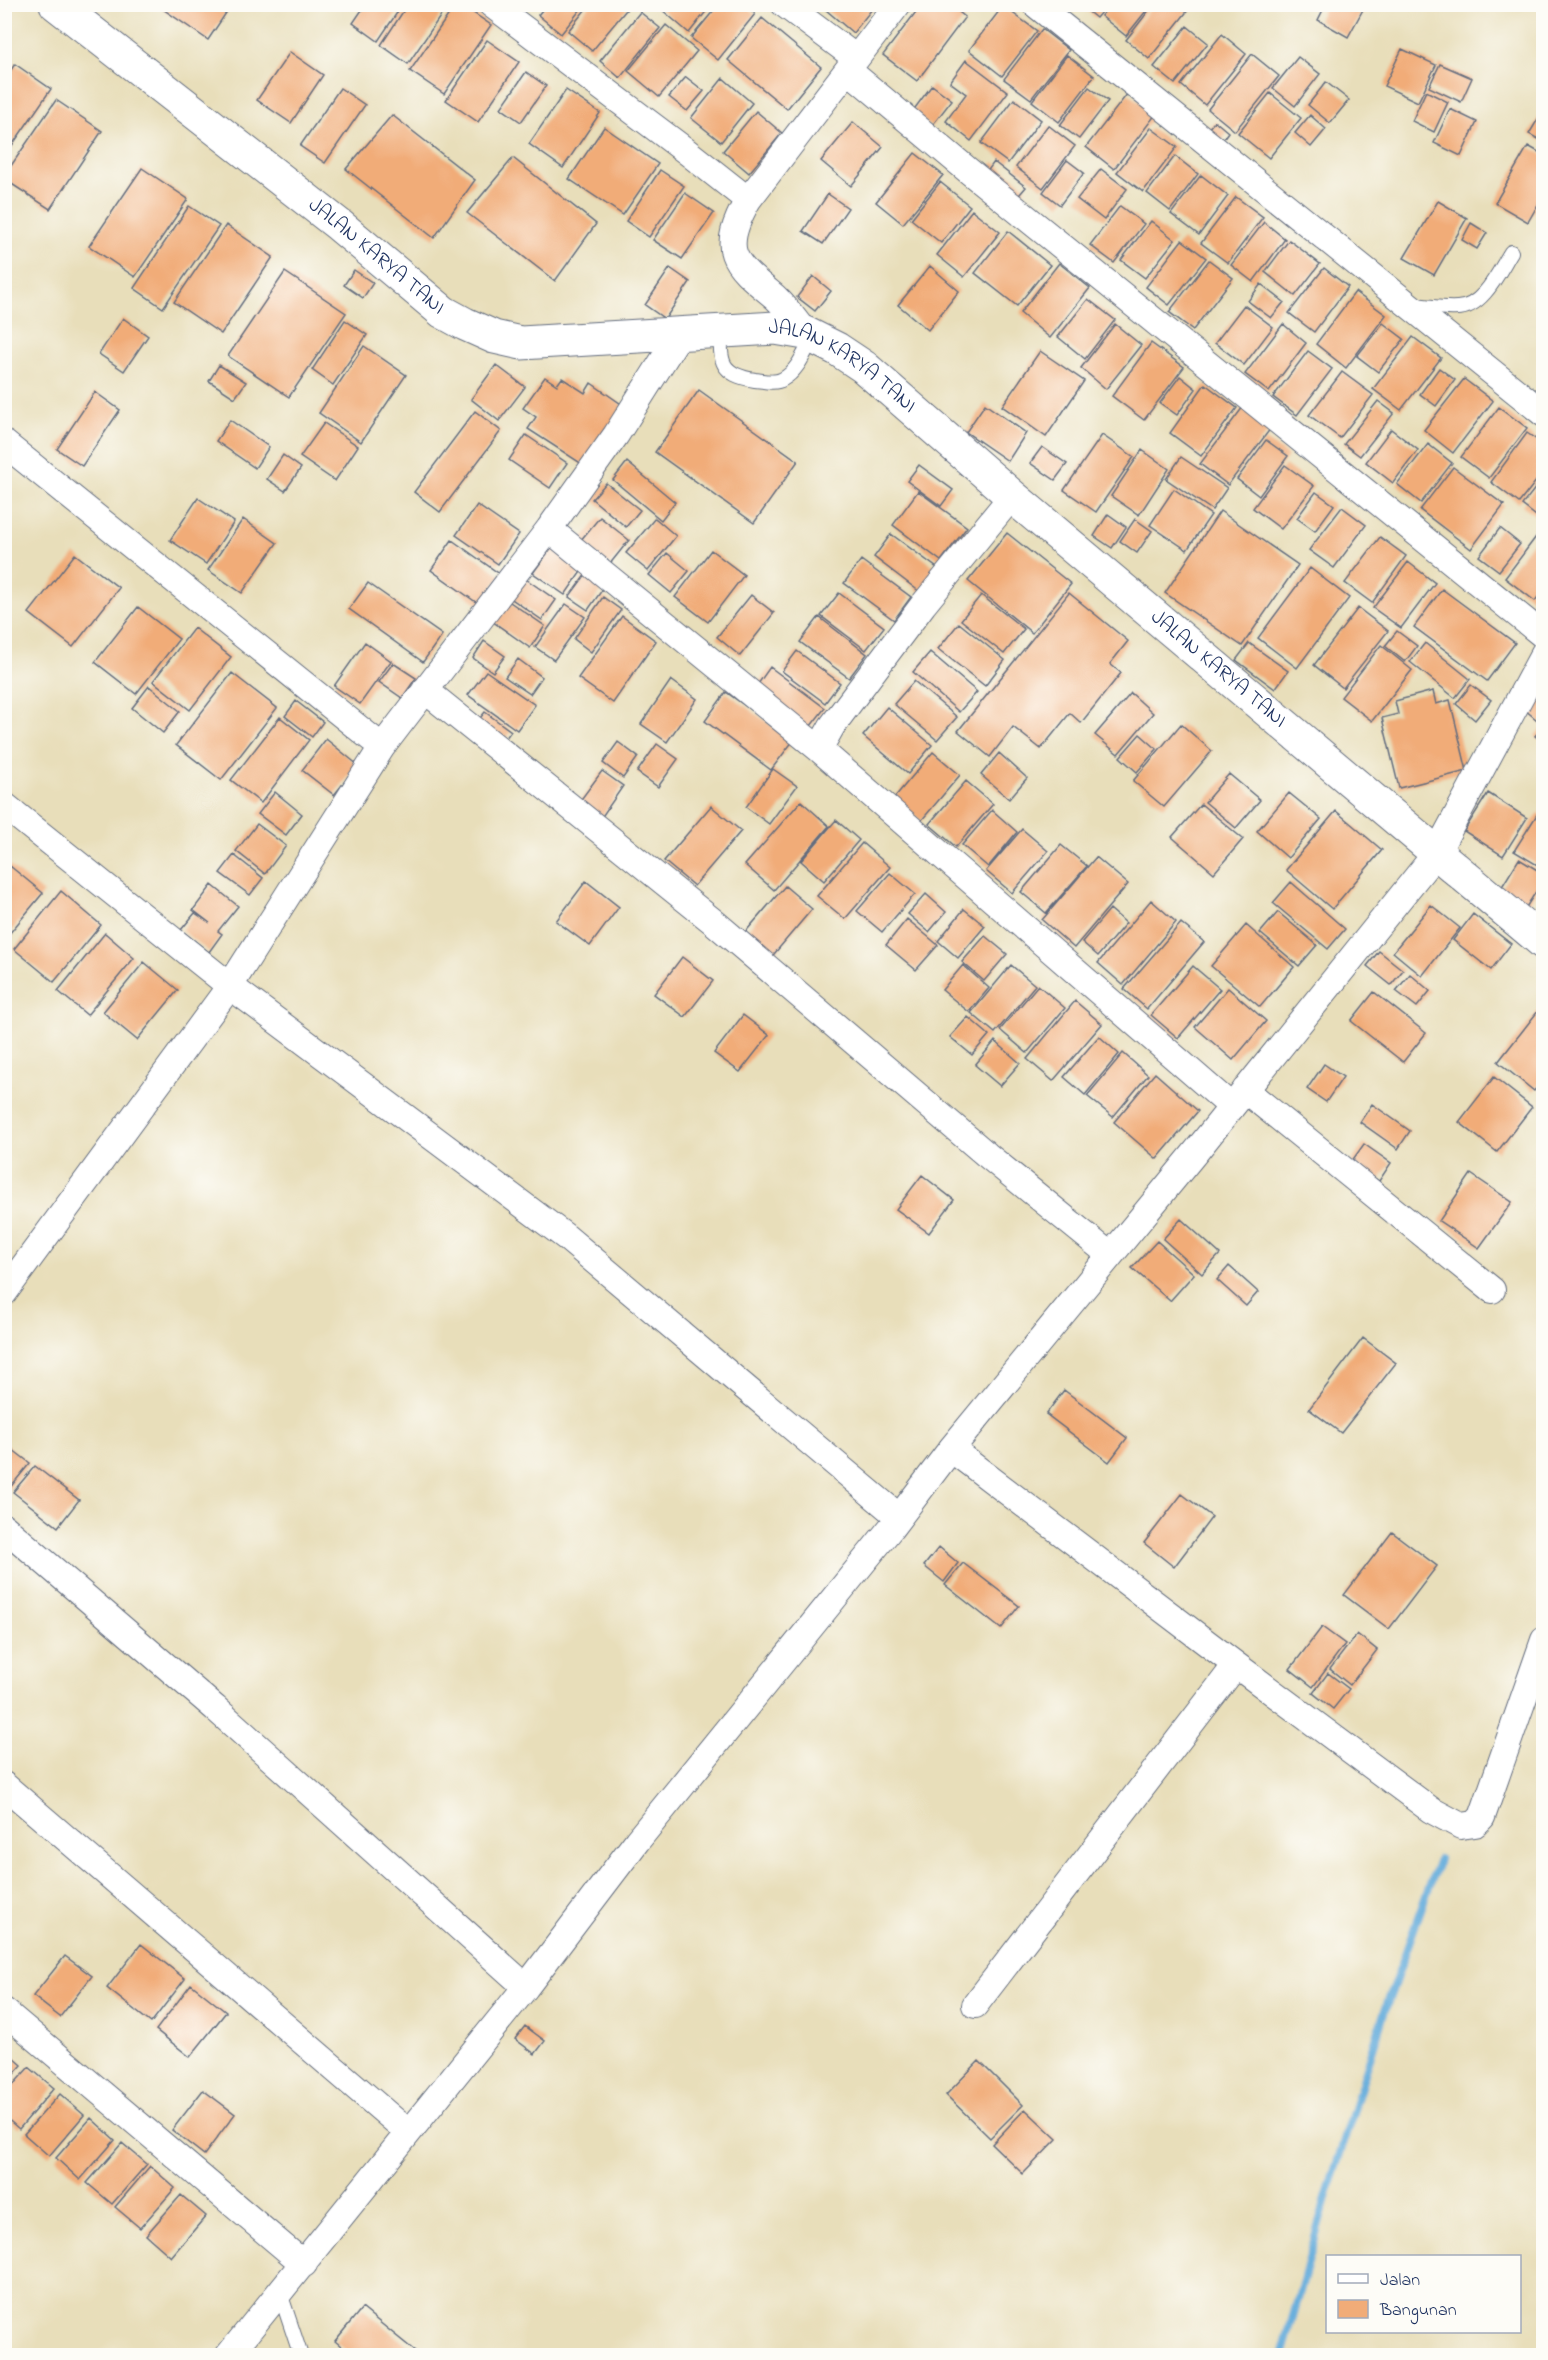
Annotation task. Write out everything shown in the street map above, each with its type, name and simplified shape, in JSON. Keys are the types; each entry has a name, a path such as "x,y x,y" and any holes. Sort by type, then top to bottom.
{"street":[{"name":"JALAN KARYA TANI","path":"56,4 339,225 443,312 465,324 494,337 521,343 775,328 809,335 864,367 1012,496 1544,943"},
{"path":"491,4 748,200"},
{"path":"228,2355 526,1987 637,1841 899,1517 951,1449 1437,852 1542,637 970,172 784,4"},
{"path":"809,335 787,309 744,272 736,261 733,252 733,238 738,217 748,200 898,4"},
{"path":"1035,4 1544,414"},
{"path":"7,1283 230,986 382,747 549,529 616,435 681,332"},
{"path":"4,443 382,747"},
{"path":"819,749 832,726 923,605 1012,496"},
{"path":"549,529 819,749 1238,1099 1492,1290"},
{"path":"425,690 716,923 987,1155 1110,1255"},
{"path":"4,805 230,986 566,1237 899,1517"},
{"path":"951,1449 1236,1665 1431,1810 1451,1822 1469,1827 1482,1817 1544,1640"},
{"path":"4,1527 215,1708 526,1987"},
{"path":"975,2005 1236,1665"},
{"path":"4,1785 408,2132"},
{"path":"4,2012 304,2264"}],"lane":[{"path":"1406,304 1460,309 1484,293 1511,252"},
{"path":"721,330 720,358 727,370 740,377 771,382 783,380 795,369 809,335"},
{"path":"280,2293 301,2355"}],"building":[{"path":"162,4 232,4 208,40 160,7"},
{"path":"366,4 403,4 378,41 353,23"},
{"path":"408,4 448,5 408,64 381,45"},
{"path":"456,4 460,4 491,25 444,94 410,71"},
{"path":"547,4 585,4 561,34 538,15"},
{"path":"590,4 631,4 592,51 568,31"},
{"path":"665,4 712,4 689,33 661,9"},
{"path":"719,4 744,4 755,14 718,60 691,38"},
{"path":"819,4 876,4 853,33"},
{"path":"922,4 949,4 965,17 917,81 883,55"},
{"path":"1079,4 1108,4 1096,18"},
{"path":"1111,4 1148,4 1150,6 1126,36 1101,16"},
{"path":"1154,4 1183,4 1189,9 1149,59 1126,40"},
{"path":"1326,4 1366,4 1348,37 1318,20"},
{"path":"1003,6 1037,31 1002,76 969,50"},
{"path":"640,12 660,28 620,78 600,61"},
{"path":"762,18 821,67 787,109 728,60"},
{"path":"666,25 697,51 659,97 628,71"},
{"path":"1187,26 1208,43 1175,84 1154,67"},
{"path":"1042,29 1069,50 1031,99 1004,79"},
{"path":"1222,34 1246,54 1205,105 1181,85"},
{"path":"487,40 519,62 478,122 446,100"},
{"path":"1402,49 1436,65 1418,102 1384,86"},
{"path":"290,52 323,75 291,123 257,100"},
{"path":"1252,54 1279,76 1235,131 1208,109"},
{"path":"1067,55 1094,76 1059,122 1032,101"},
{"path":"1298,57 1320,74 1295,106 1273,88"},
{"path":"966,60 1008,92 971,141 946,121 966,94 950,82"},
{"path":"15,64 51,89 4,157 4,80"},
{"path":"1440,64 1472,78 1461,102 1429,87"},
{"path":"526,72 546,86 521,122 501,108"},
{"path":"686,77 704,91 687,111 669,97"},
{"path":"723,78 752,103 721,142 691,118"},
{"path":"1326,82 1349,100 1330,123 1308,105"},
{"path":"932,85 952,100 931,127 912,112"},
{"path":"1089,87 1108,101 1079,139 1060,125"},
{"path":"340,88 365,105 325,163 300,146"},
{"path":"566,90 600,113 563,168 529,144"},
{"path":"1426,91 1448,102 1434,132 1412,121"},
{"path":"1128,93 1156,114 1114,169 1086,147"},
{"path":"1270,93 1301,118 1269,158 1238,133"},
{"path":"1014,99 1041,120 1008,163 981,143"},
{"path":"56,100 102,131 50,209 4,179 4,176"},
{"path":"1450,109 1477,122 1461,156 1434,143"},
{"path":"1544,109 1544,142 1529,134"},
{"path":"756,111 782,133 749,173 723,151"},
{"path":"392,115 475,180 434,238 346,169"},
{"path":"1310,115 1326,129 1311,147 1295,133"},
{"path":"1215,121 1228,132 1220,143 1206,131"},
{"path":"853,122 883,147 851,186 821,161"},
{"path":"1048,125 1075,146 1043,188 1016,167"},
{"path":"604,127 658,164 623,215 569,179"},
{"path":"1151,128 1177,147 1143,192 1117,172"},
{"path":"1528,146 1544,155 1544,194 1528,222 1495,203"},
{"path":"915,153 943,175 903,224 876,202"},
{"path":"1175,156 1198,174 1170,211 1147,193"},
{"path":"513,158 596,224 555,281 467,213"},
{"path":"1067,160 1084,173 1060,205 1043,192"},
{"path":"994,162 1026,187 1014,201 983,177"},
{"path":"142,168 188,199 135,277 89,246"},
{"path":"1101,169 1127,189 1104,220 1077,199"},
{"path":"660,170 684,186 649,237 626,221"},
{"path":"1201,175 1228,196 1199,235 1171,214"},
{"path":"940,182 970,206 941,243 911,219"},
{"path":"685,193 714,213 682,259 653,240"},
{"path":"828,194 848,208 823,244 803,231"},
{"path":"1236,197 1263,217 1228,263 1201,243"},
{"path":"1438,201 1467,218 1434,275 1404,258"},
{"path":"189,206 219,226 163,308 134,288"},
{"path":"1120,206 1144,224 1114,263 1090,245"},
{"path":"972,210 1000,232 964,277 937,255"},
{"path":"1151,221 1175,240 1145,278 1121,260"},
{"path":"1264,222 1285,239 1253,282 1231,265"},
{"path":"1471,223 1487,233 1477,249 1462,240"},
{"path":"226,225 273,257 221,334 174,302"},
{"path":"1008,231 1050,265 1017,306 975,273"},
{"path":"1182,240 1206,258 1169,305 1146,287"},
{"path":"1289,240 1320,264 1295,296 1265,272"},
{"path":"1209,260 1233,278 1193,330 1169,312"},
{"path":"1059,263 1090,288 1050,338 1020,313"},
{"path":"930,266 959,291 928,330 898,305"},
{"path":"670,268 690,282 665,319 645,305"},
{"path":"1324,268 1348,287 1314,332 1289,313"},
{"path":"354,270 373,283 363,298 344,285"},
{"path":"285,272 346,313 289,397 228,356"},
{"path":"813,276 831,291 815,311 797,297"},
{"path":"1261,284 1284,302 1271,318 1248,301"},
{"path":"1355,292 1386,315 1346,368 1316,344"},
{"path":"1088,299 1115,320 1085,359 1058,337"},
{"path":"1244,305 1273,327 1244,365 1215,343"},
{"path":"123,318 148,336 124,371 99,354"},
{"path":"345,320 367,335 333,385 312,370"},
{"path":"1383,323 1404,339 1378,372 1357,356"},
{"path":"1115,324 1141,345 1106,389 1081,368"},
{"path":"1283,324 1306,343 1269,392 1245,374"},
{"path":"1413,337 1441,358 1401,410 1373,389"},
{"path":"1151,343 1184,367 1144,420 1112,396"},
{"path":"364,346 406,375 361,442 319,413"},
{"path":"1040,351 1084,381 1046,437 1002,406"},
{"path":"1308,351 1332,369 1297,415 1273,397"},
{"path":"219,365 246,382 235,398 209,381"},
{"path":"496,365 525,387 499,421 471,399"},
{"path":"1439,368 1455,380 1436,406 1420,394"},
{"path":"1342,372 1373,395 1340,438 1309,415"},
{"path":"1180,376 1196,389 1177,415 1160,403"},
{"path":"545,377 557,385 562,378 585,393 591,383 624,406 585,466 528,429 536,417 523,408"},
{"path":"1464,379 1493,401 1453,453 1424,430"},
{"path":"1205,384 1237,408 1201,456 1170,433"},
{"path":"699,390 798,461 754,523 655,452"},
{"path":"95,392 120,410 82,466 57,449"},
{"path":"1378,401 1394,413 1360,456 1344,444"},
{"path":"985,404 1026,433 1008,461 966,432"},
{"path":"1243,407 1271,428 1228,485 1200,464"},
{"path":"1499,407 1527,428 1489,478 1461,457"},
{"path":"475,411 501,431 440,512 414,492"},
{"path":"230,420 269,447 255,468 216,441"},
{"path":"324,423 358,446 335,481 300,457"},
{"path":"1391,429 1418,450 1393,483 1366,462"},
{"path":"1527,433 1544,445 1544,471 1519,503 1491,482"},
{"path":"526,435 567,463 550,488 509,460"},
{"path":"1102,435 1134,457 1096,512 1064,490"},
{"path":"1266,440 1288,456 1259,496 1237,479"},
{"path":"1428,444 1452,463 1421,503 1397,484"},
{"path":"1042,447 1067,464 1055,480 1030,463"},
{"path":"1142,450 1169,469 1139,515 1111,496"},
{"path":"283,455 301,468 285,491 267,479"},
{"path":"1181,457 1227,488 1212,510 1166,479"},
{"path":"627,462 675,502 661,520 613,480"},
{"path":"919,465 953,490 941,506 907,481"},
{"path":"1285,465 1314,486 1281,529 1253,508"},
{"path":"1453,467 1504,505 1471,549 1420,510"},
{"path":"1544,477 1544,522 1522,505"},
{"path":"606,483 640,510 626,527 592,499"},
{"path":"1174,489 1211,515 1187,550 1150,525"},
{"path":"918,491 967,527 941,561 893,525"},
{"path":"1316,492 1334,505 1315,531 1297,518"},
{"path":"198,498 234,522 206,564 170,540"},
{"path":"477,505 519,534 498,564 456,535"},
{"path":"1342,507 1366,525 1334,568 1309,550"},
{"path":"1220,511 1298,565 1242,646 1165,593"},
{"path":"1108,514 1126,527 1112,548 1094,536"},
{"path":"600,517 629,540 609,565 580,541"},
{"path":"655,518 676,536 648,571 626,553"},
{"path":"243,519 277,543 242,593 208,570"},
{"path":"1135,519 1152,531 1137,553 1120,541"},
{"path":"1500,528 1520,544 1499,571 1479,556"},
{"path":"1542,529 1544,589 1535,601 1505,578"},
{"path":"1007,533 1071,584 1032,633 968,581"},
{"path":"891,534 937,568 920,592 874,557"},
{"path":"1380,537 1406,556 1372,603 1345,583"},
{"path":"452,540 501,575 480,605 431,570"},
{"path":"554,544 585,566 565,595 533,573"},
{"path":"711,550 744,575 708,622 675,597"},
{"path":"667,553 689,571 671,593 649,575"},
{"path":"75,554 119,588 73,647 29,613"},
{"path":"861,560 911,597 894,620 844,583"},
{"path":"1408,562 1435,583 1401,628 1373,608"},
{"path":"1310,568 1349,598 1297,668 1258,638"},
{"path":"589,570 607,583 588,610 569,597"},
{"path":"523,577 556,600 542,620 509,597"},
{"path":"368,583 442,635 423,662 349,609"},
{"path":"1442,589 1515,643 1487,681 1414,627"},
{"path":"839,593 884,627 866,650 821,616"},
{"path":"1069,593 1128,641 1110,664 1121,673 1081,723 1070,713 1041,749 1013,727 990,757 958,731"},
{"path":"751,595 774,613 740,656 717,637"},
{"path":"981,595 1024,629 1004,654 961,620"},
{"path":"603,597 621,610 591,652 574,639"},
{"path":"507,600 545,626 530,648 492,621"},
{"path":"566,604 585,617 554,660 535,647"},
{"path":"138,607 179,639 136,694 95,662"},
{"path":"1358,608 1388,631 1343,688 1314,665"},
{"path":"622,616 656,641 613,703 578,678"},
{"path":"819,617 867,654 849,678 800,642"},
{"path":"959,623 1005,660 985,686 938,649"},
{"path":"194,628 231,657 190,710 153,681"},
{"path":"1397,631 1417,646 1405,662 1385,646"},
{"path":"484,641 505,656 493,672 473,658"},
{"path":"365,642 391,661 360,704 334,686"},
{"path":"1249,643 1288,671 1275,689 1236,660"},
{"path":"1425,643 1470,679 1455,698 1410,662"},
{"path":"1381,645 1412,670 1372,721 1341,697"},
{"path":"797,651 840,683 825,703 782,671"},
{"path":"930,652 977,692 959,712 913,672"},
{"path":"518,659 542,677 530,694 505,677"},
{"path":"393,663 416,678 402,698 379,682"},
{"path":"770,667 825,708 807,731 753,691"},
{"path":"486,671 535,705 517,730 468,695"},
{"path":"232,673 277,708 221,780 176,745"},
{"path":"1544,677 1544,722 1542,724 1519,705"},
{"path":"671,680 697,699 667,742 641,724"},
{"path":"914,681 957,717 937,740 894,704"},
{"path":"1471,685 1491,700 1475,720 1456,704"},
{"path":"149,686 180,711 163,733 132,708"},
{"path":"1433,691 1436,704 1450,700 1467,771 1399,788 1382,718 1398,714 1395,701"},
{"path":"726,692 793,741 771,770 705,721"},
{"path":"1131,693 1153,713 1118,754 1095,735"},
{"path":"296,701 323,722 312,737 285,716"},
{"path":"887,707 932,745 908,774 863,736"},
{"path":"485,712 511,731 503,742 476,723"},
{"path":"280,717 309,740 261,803 231,780"},
{"path":"1181,724 1212,751 1164,807 1133,781"},
{"path":"1544,726 1544,743 1535,736"},
{"path":"1140,734 1157,749 1137,772 1120,757"},
{"path":"326,739 358,765 334,795 302,770"},
{"path":"618,742 638,757 623,778 603,763"},
{"path":"657,744 678,759 658,787 637,772"},
{"path":"933,752 960,775 921,821 894,798"},
{"path":"999,753 1027,778 1009,799 981,775"},
{"path":"773,769 797,786 769,824 746,807"},
{"path":"602,771 623,786 601,818 579,802"},
{"path":"1229,774 1260,800 1236,828 1205,802"},
{"path":"966,781 993,804 956,847 929,824"},
{"path":"275,792 302,814 286,835 258,814"},
{"path":"1289,793 1321,819 1288,858 1257,831"},
{"path":"1488,793 1527,818 1503,856 1464,831"},
{"path":"801,801 829,826 774,890 745,865"},
{"path":"1201,804 1243,839 1214,873 1172,837"},
{"path":"711,806 741,831 694,886 664,861"},
{"path":"992,810 1017,832 988,867 962,845"},
{"path":"1336,811 1382,850 1332,909 1286,870"},
{"path":"1538,813 1544,816 1544,869 1514,851"},
{"path":"836,820 859,840 824,881 801,861"},
{"path":"257,824 286,846 265,874 236,851"},
{"path":"1022,829 1048,851 1012,893 986,871"},
{"path":"862,843 890,867 845,919 817,896"},
{"path":"1061,845 1087,866 1046,913 1021,892"},
{"path":"234,855 263,878 250,895 220,873"},
{"path":"1096,857 1128,884 1074,948 1042,920"},
{"path":"1519,859 1544,874 1544,879 1525,909 1498,893"},
{"path":"10,866 43,893 9,934 4,930 4,873"},
{"path":"890,873 915,894 882,932 857,911"},
{"path":"586,881 619,907 590,946 556,921"},
{"path":"1291,882 1345,929 1328,949 1273,903"},
{"path":"212,885 238,906 218,931 222,934 209,952 181,930 195,913 210,923 193,910"},
{"path":"785,886 812,909 769,960 741,937"},
{"path":"61,891 101,925 54,982 14,949"},
{"path":"926,894 946,912 929,932 908,914"},
{"path":"1151,900 1176,922 1123,985 1098,963"},
{"path":"1431,905 1460,928 1422,976 1393,952"},
{"path":"964,909 985,926 958,958 938,941"},
{"path":"1110,909 1126,923 1098,956 1082,942"},
{"path":"1278,912 1317,945 1299,966 1260,933"},
{"path":"1473,914 1511,944 1491,970 1453,940"},
{"path":"907,919 938,945 916,970 886,945"},
{"path":"1181,923 1204,942 1147,1009 1124,989"},
{"path":"1246,925 1294,967 1260,1007 1211,966"},
{"path":"105,933 134,958 87,1015 58,991"},
{"path":"985,936 1007,954 984,981 962,962"},
{"path":"1379,951 1403,970 1391,985 1367,966"},
{"path":"682,957 713,981 685,1017 654,994"},
{"path":"144,962 178,990 137,1040 103,1012"},
{"path":"963,965 989,988 969,1012 942,990"},
{"path":"1011,965 1035,985 995,1033 971,1013"},
{"path":"1193,966 1220,989 1178,1038 1151,1015"},
{"path":"1410,974 1430,991 1417,1007 1396,991"},
{"path":"1038,985 1065,1008 1027,1053 1000,1030"},
{"path":"1228,988 1266,1021 1233,1060 1195,1027"},
{"path":"1374,992 1426,1033 1403,1062 1351,1021"},
{"path":"1075,1001 1102,1024 1053,1081 1027,1059"},
{"path":"1542,1006 1544,1079 1534,1091 1498,1062"},
{"path":"743,1015 769,1035 740,1072 714,1053"},
{"path":"968,1017 989,1035 972,1055 950,1037"},
{"path":"1099,1036 1119,1054 1085,1095 1064,1077"},
{"path":"995,1041 1020,1063 1000,1086 975,1065"},
{"path":"1123,1053 1148,1075 1113,1117 1087,1096"},
{"path":"1324,1064 1343,1077 1326,1102 1307,1089"},
{"path":"1155,1073 1198,1111 1157,1159 1114,1122"},
{"path":"1494,1077 1532,1107 1497,1152 1459,1122"},
{"path":"1372,1104 1410,1131 1398,1149 1360,1122"},
{"path":"1364,1144 1391,1163 1379,1181 1351,1162"},
{"path":"1471,1174 1512,1202 1479,1248 1439,1221"},
{"path":"922,1175 954,1200 929,1233 896,1209"},
{"path":"1181,1219 1220,1254 1202,1274 1163,1239"},
{"path":"1157,1241 1194,1274 1170,1301 1132,1268"},
{"path":"1229,1266 1258,1292 1246,1306 1217,1280"},
{"path":"1363,1338 1396,1363 1341,1433 1309,1409"},
{"path":"1064,1390 1127,1438 1109,1462 1046,1414"},
{"path":"4,1443 30,1463 8,1490 4,1487"},
{"path":"35,1466 79,1500 58,1527 13,1492"},
{"path":"1182,1494 1212,1517 1174,1567 1144,1543"},
{"path":"1392,1532 1437,1566 1389,1629 1344,1595"},
{"path":"939,1547 958,1563 944,1582 924,1566"},
{"path":"963,1563 1019,1606 1001,1629 945,1585"},
{"path":"1322,1627 1345,1644 1313,1687 1290,1669"},
{"path":"1357,1634 1377,1650 1350,1685 1330,1669"},
{"path":"1328,1673 1349,1689 1333,1709 1313,1693"},
{"path":"141,1944 185,1979 151,2023 107,1988"},
{"path":"65,1956 92,1976 60,2017 33,1996"},
{"path":"191,1984 226,2012 190,2057 156,2030"},
{"path":"525,2026 545,2041 535,2054 515,2039"},
{"path":"4,2049 22,2065 4,2085"},
{"path":"979,2061 1023,2105 990,2138 946,2095"},
{"path":"29,2067 54,2088 19,2129 4,2116 4,2095"},
{"path":"203,2090 235,2114 204,2155 172,2130"},
{"path":"60,2094 84,2115 49,2156 24,2134"},
{"path":"1025,2109 1057,2139 1023,2174 992,2144"},
{"path":"91,2118 115,2140 80,2180 56,2158"},
{"path":"122,2143 147,2164 112,2204 87,2183"},
{"path":"150,2166 175,2188 140,2228 115,2207"},
{"path":"181,2195 206,2216 171,2257 146,2235"},
{"path":"362,2308 421,2356 353,2356 335,2341"}],"waterway":[{"path":"1282,2356 1326,2198 1385,2010 1439,1859"}]}
